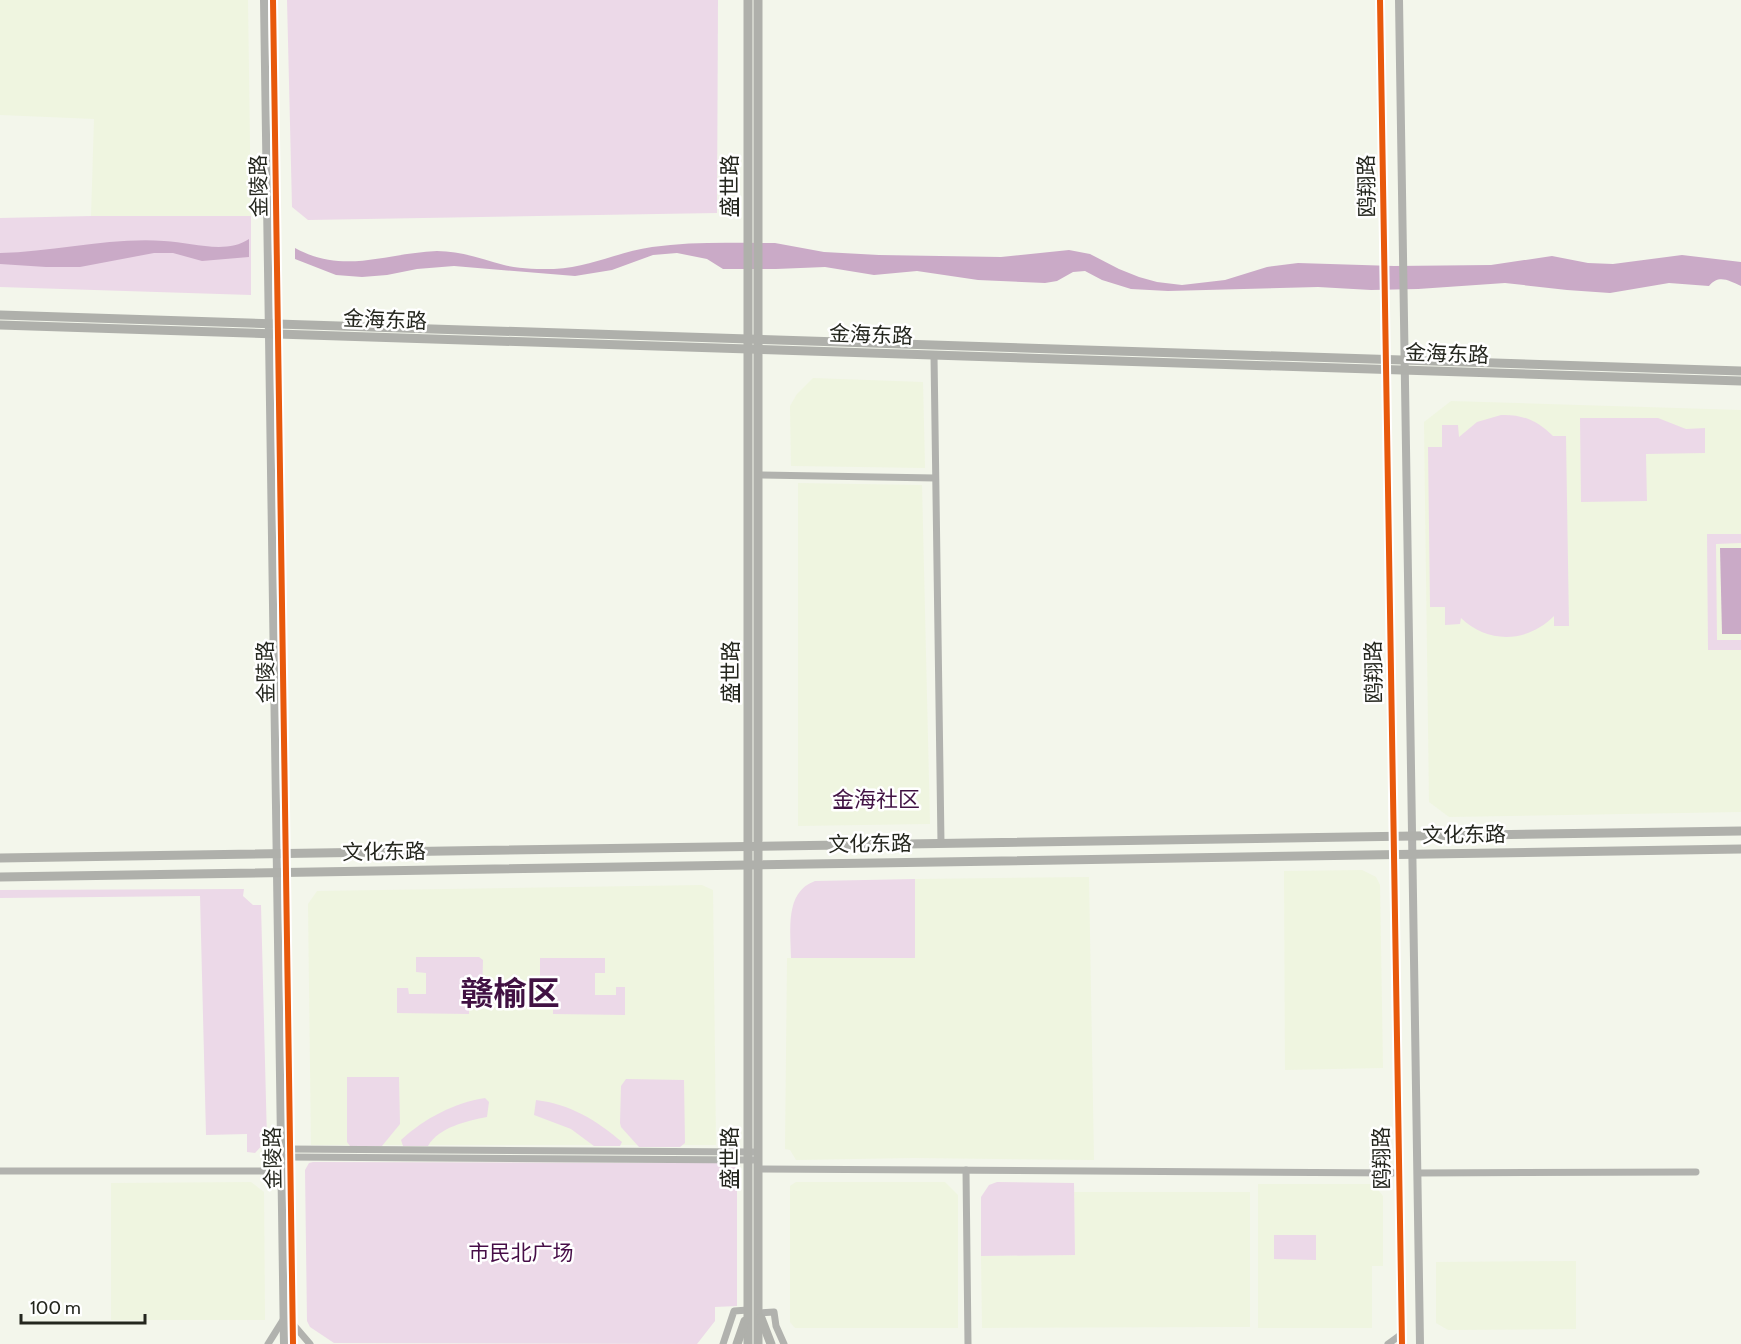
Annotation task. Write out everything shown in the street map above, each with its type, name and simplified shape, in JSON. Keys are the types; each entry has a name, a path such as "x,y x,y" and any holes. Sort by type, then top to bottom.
{"main road":[{"name":"盛世路","path":"748,0 754,344 759,475 754,846"},
{"name":"盛世路","path":"758,0 754,344 754,1158 755,1311 758,1344"},
{"name":"金海东路","path":"0,315 273,329"},
{"name":"金海东路","path":"0,325 273,329 1386,360 1405,366 1741,381"},
{"name":"金海东路","path":"754,344 934,355 1386,370 1405,366 1741,371"},
{"name":"文化东路","path":"0,858 1741,831"},
{"name":"文化东路","path":"0,877 1741,849"},
{"name":"盛世路","path":"748,1344 755,1311"},
{"path":"737,1344 755,1311"},
{"path":"755,1311 771,1344"}],"street":[{"name":"金陵路","path":"264,0 273,329 288,1322 284,1344"},
{"name":"金陵路","path":"273,0 273,329"},
{"name":"鸥翔路","path":"1380,0 1399,1173 1401,1322 1398,1341"},
{"name":"鸥翔路","path":"1399,0 1420,1344"},
{"path":"934,355 941,843"},
{"path":"759,475 935,478"},
{"name":"金陵路","path":"285,1153 281,1171 288,1322 293,1344"},
{"path":"285,1153 754,1158 966,1170 1399,1173"},
{"path":"966,1170 968,1344"},
{"path":"0,1171 281,1171"},
{"path":"1418,1173 1696,1172"},
{"path":"723,1344 734,1311 774,1312 776,1326 784,1344"},
{"path":"268,1344 288,1322 310,1344"},
{"path":"1420,1328 1426,1344"},
{"path":"1388,1344 1398,1341"}],"shaded area":[{"path":"0,0 248,0 251,216 91,216 94,119 0,115"},
{"path":"249,239 249,257 202,261 173,253 154,253 80,267 0,264 0,253 144,240 219,247 240,244"},
{"path":"775,243 824,252 879,255 1001,257 1069,250 1090,254 1139,277 1182,285 1225,280 1267,267 1298,263 1394,266 1491,265 1552,256 1588,263 1613,264 1682,255 1741,262 1741,286 1720,279 1709,286 1669,283 1610,293 1505,283 1418,289 1371,290 1318,287 1168,291 1131,289 1102,280 1085,271 1073,272 1057,281 1045,283 978,280 917,271 874,275 825,267 723,269 707,259 677,253 653,255 612,270 575,276 454,266 362,277 336,275 295,259 295,248 313,256 348,261 446,251 516,267 554,269 667,245"},
{"path":"813,378 923,382 925,468 791,466 790,406 797,394"},
{"path":"1451,401 1741,410 1741,812 1449,817 1429,802 1424,422"},
{"path":"798,483 922,485 930,824 798,826"},
{"path":"1720,548 1741,548 1741,634 1722,634"},
{"path":"1362,870 1376,877 1380,885 1383,1068 1285,1070 1284,871"},
{"path":"1089,877 1094,1160 914,1158 796,1160 790,1150 785,1149 787,958 915,957 915,879"},
{"path":"702,885 713,890 716,1145 311,1145 308,904 317,891"},
{"path":"251,1182 264,1192 265,1320 111,1320 111,1183"},
{"path":"796,1182 945,1182 958,1195 958,1328 795,1328 790,1322 790,1186"},
{"path":"1258,1184 1374,1184 1383,1196 1383,1266 1372,1266 1372,1328 1258,1328"},
{"path":"1074,1192 1250,1192 1250,1327 982,1328 981,1256 1075,1255"},
{"path":"1576,1261 1576,1329 1448,1330 1436,1323 1436,1262"}],"green space":[{"path":"287,0 718,0 717,213 308,220 292,207"},
{"path":"251,216 251,295 0,287 0,218"},
{"path":"1501,415 1523,417 1535,422 1553,436 1566,436 1569,626 1554,626 1554,616 1532,631 1508,637 1483,632 1461,618 1460,624 1445,625 1445,607 1430,607 1428,447 1442,447 1442,425 1458,425 1459,437 1477,422"},
{"path":"1580,418 1658,418 1686,429 1705,428 1705,453 1646,454 1647,501 1581,502"},
{"path":"1707,534 1741,534 1741,543 1716,544 1717,640 1741,640 1741,650 1708,650"},
{"path":"915,879 915,958 791,958 791,913 798,894 805,886 815,881"},
{"path":"244,889 243,896 253,905 261,905 267,1140 255,1153 247,1152 247,1134 206,1135 200,896 0,898 0,890"},
{"path":"416,957 479,957 483,960 482,999 479,1002 469,1002 469,1014 397,1013 397,988 408,988 409,994 426,994 426,973 416,972"},
{"path":"540,958 605,958 605,973 595,973 595,995 616,995 616,987 625,987 625,1015 553,1014 553,1003 540,1003"},
{"path":"347,1077 399,1077 400,1124 382,1146 350,1146 347,1142"},
{"path":"626,1079 684,1080 685,1143 680,1147 639,1147 620,1123 621,1086"},
{"path":"485,1098 489,1102 487,1117 462,1123 446,1130 433,1139 428,1146 403,1146 401,1140 430,1118 473,1100"},
{"path":"536,1100 560,1105 582,1114 622,1142 620,1146 594,1146 571,1129 534,1115"},
{"name":"市民北广场","path":"309,1163 733,1163 737,1169 737,1306 715,1307 715,1321 697,1344 334,1343 310,1327 307,1321 305,1170"},
{"path":"997,1182 1074,1183 1075,1255 981,1256 981,1197 989,1185"},
{"path":"1274,1235 1316,1235 1316,1260 1274,1259"}],"cycle path":[{"path":"273,0 293,1344"},
{"path":"1380,0 1402,1344"}],"district":[{"name":"金海社区","path":"876,799"},
{"name":"赣榆区","path":"510,993"}]}
